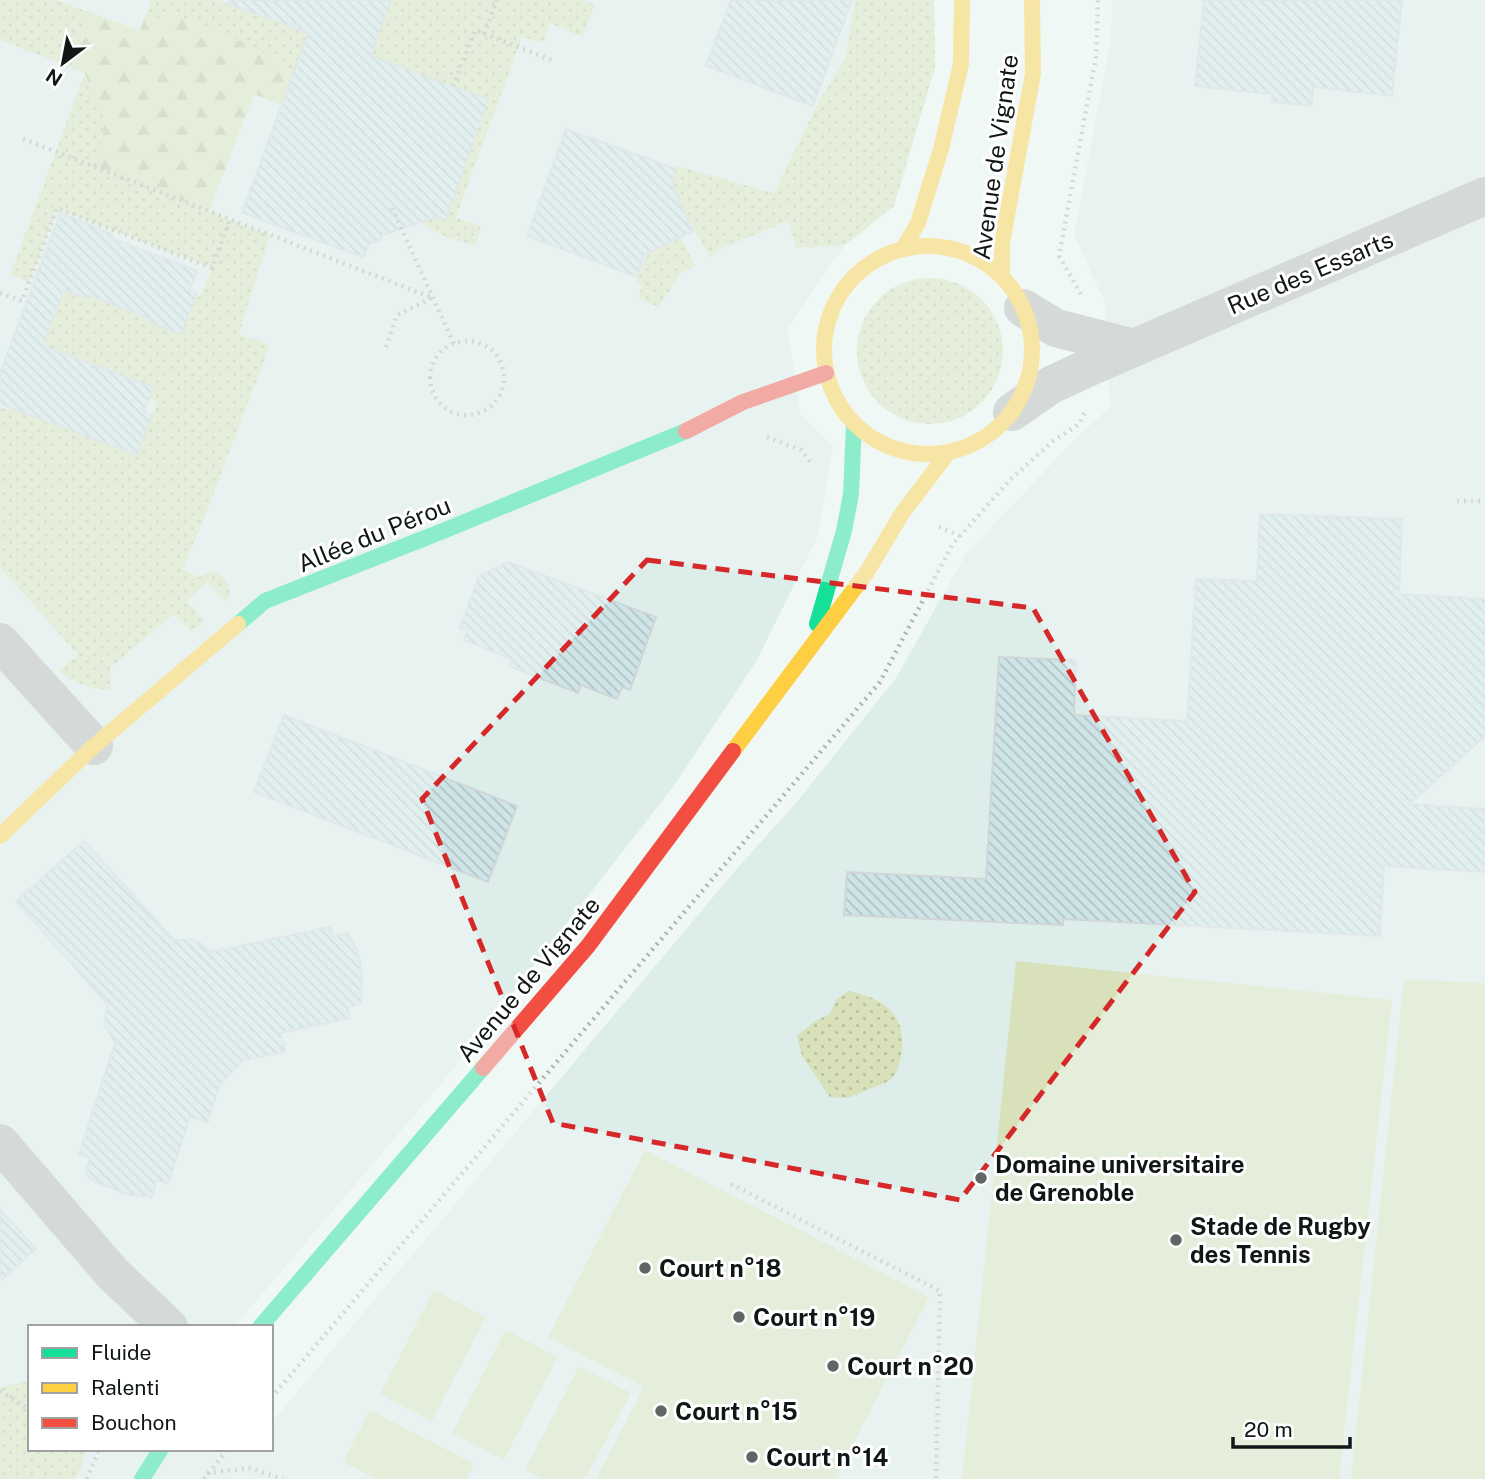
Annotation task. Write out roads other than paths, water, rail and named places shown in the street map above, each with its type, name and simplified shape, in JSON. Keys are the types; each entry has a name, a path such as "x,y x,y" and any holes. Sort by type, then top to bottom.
{"street":[{"name":"Avenue de Vignate","path":"903,249 918,223 941,149 961,64 962,0"},
{"name":"Avenue de Vignate","path":"1012,293 1002,243 1033,74 1032,0"},
{"name":"Rue des Essarts","path":"1012,412 1051,385 1485,196"},
{"path":"1012,293 1031,334 1032,362 1025,388 1012,412 994,431 972,445 948,453 922,455 897,450 874,440 854,424 837,400 826,373 823,353 830,313 839,295 866,266 903,249 929,246 956,250 981,260 1012,293 1056,328 1134,348"},
{"name":"Allée du Pérou","path":"0,836 94,746 265,601 698,426 743,402 826,373"},
{"name":"Avenue de Vignate","path":"812,645 844,531 851,494 854,424"},
{"name":"Avenue de Vignate","path":"262,1325 588,946 867,572 903,512 948,453"},
{"path":"0,642 94,746"},
{"path":"0,1143 113,1273 167,1325"},
{"path":"142,1479 160,1451"}],"place":[{"name":"Domaine universitaire de Grenoble","path":"981,1178"},
{"name":"Stade de Rugby des Tennis","path":"1176,1240"},
{"name":"Court n°18","path":"645,1268"},
{"name":"Court n°19","path":"739,1317"},
{"name":"Court n°20","path":"833,1366"},
{"name":"Court n°15","path":"661,1411"},
{"name":"Court n°14","path":"752,1457"}]}
